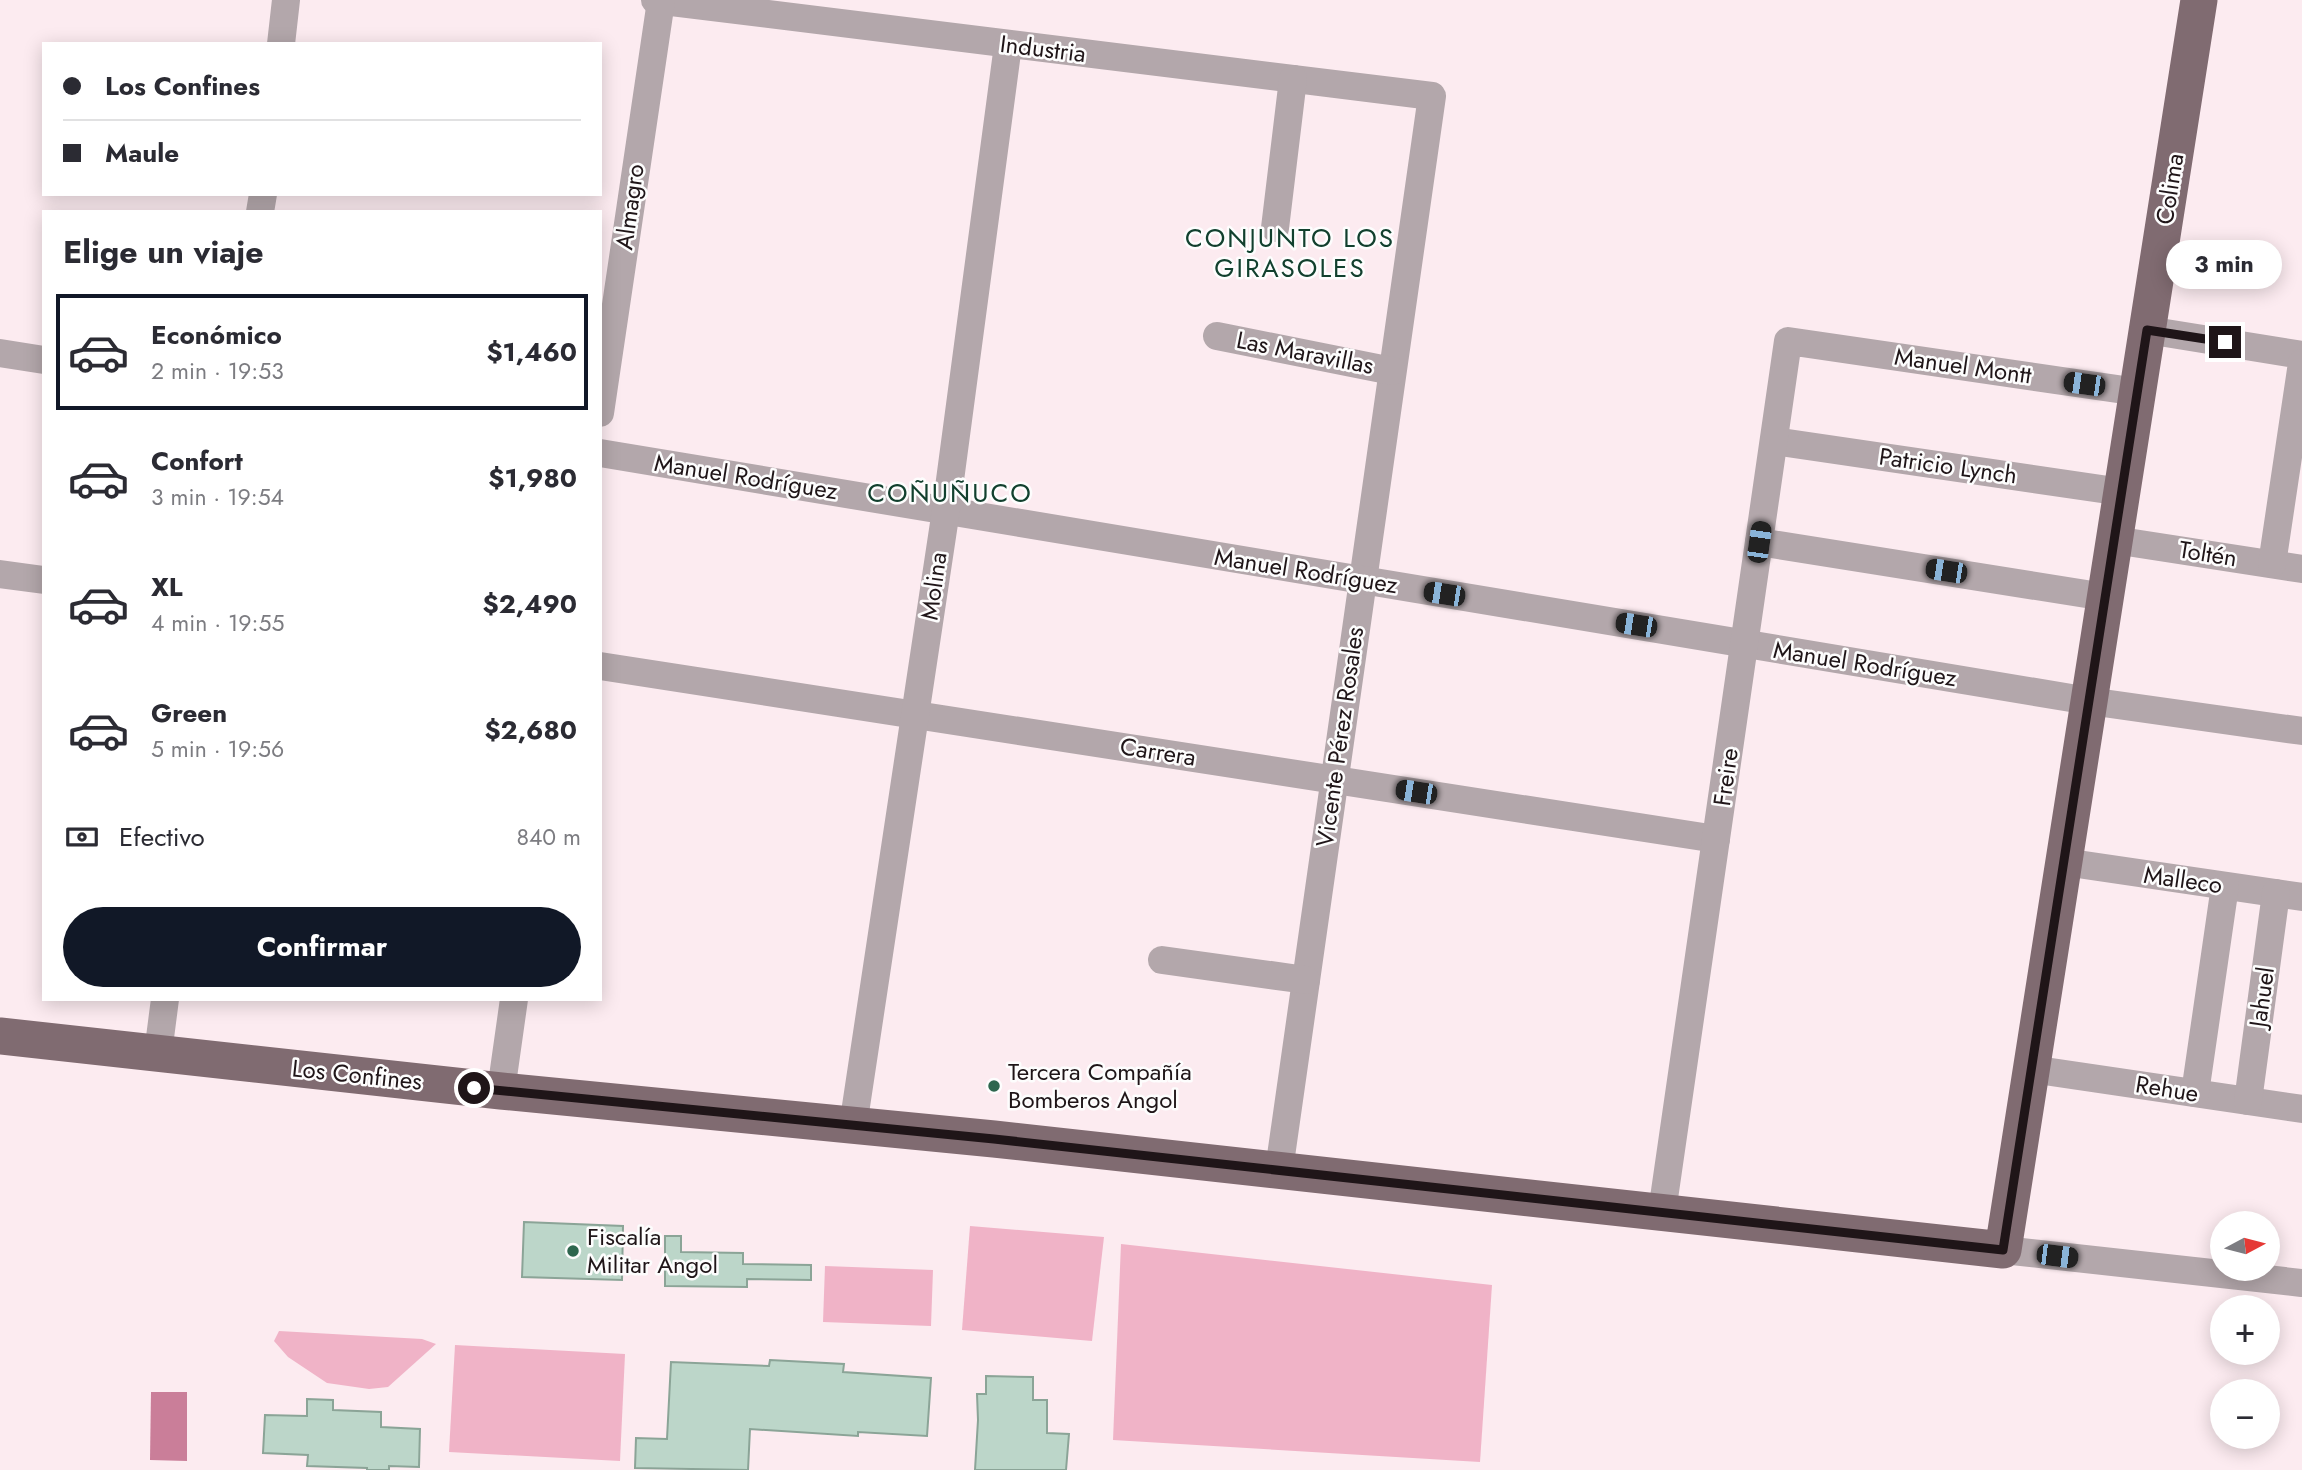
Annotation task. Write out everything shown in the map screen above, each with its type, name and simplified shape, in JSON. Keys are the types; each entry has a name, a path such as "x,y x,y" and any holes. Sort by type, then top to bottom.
{"main road":[{"name":"Colima","path":"2003,1250 2199,0"},
{"name":"Los Confines","path":"0,1036 501,1091 1279,1170 2003,1250"}],"street":[{"path":"281,42 286,0"},
{"name":"Industria","path":"655,0 1432,96"},
{"name":"Almagro","path":"602,399 661,1"},
{"name":"Molina","path":"853,1125 946,510 1008,45"},
{"path":"1275,228 1293,79"},
{"name":"Vicente Pérez Rosales","path":"1279,1170 1432,96"},
{"path":"2147,330 2302,355"},
{"name":"Las Maravillas","path":"1217,336 1392,370"},
{"name":"Manuel Montt","path":"1788,341 2138,391"},
{"name":"Freire","path":"1662,1212 1788,341"},
{"path":"0,353 42,360"},
{"path":"2272,564 2302,363"},
{"name":"Patricio Lynch","path":"1774,441 2122,492"},
{"name":"Manuel Rodríguez","path":"602,453 2089,701 2302,732"},
{"name":"Toltén","path":"2115,540 2302,569"},
{"path":"1759,542 2105,597"},
{"path":"0,574 42,580"},
{"name":"Carrera","path":"602,666 1716,839"},
{"name":"Malleco","path":"2064,862 2289,895"},
{"path":"2195,1093 2225,886"},
{"name":"Jahuel","path":"2248,1101 2289,895"},
{"path":"1162,960 1306,980"},
{"path":"158,1053 165,1001"},
{"path":"501,1091 514,1001"},
{"name":"Rehue","path":"2031,1069 2302,1109"},
{"name":"Los Confines","path":"2003,1250 2302,1283"}],"shaded area":[{"path":"970,1226 1104,1237 1092,1341 962,1330"},
{"path":"1121,1244 1492,1285 1480,1462 1113,1440"},
{"path":"825,1266 933,1270 931,1326 823,1322"},
{"path":"279,1331 422,1339 436,1344 388,1387 369,1389 327,1383 288,1357 274,1341"},
{"path":"455,1345 625,1354 620,1461 449,1452"},
{"path":"151,1392 187,1392 187,1461 150,1460"}],"building":[{"name":"Fiscalía Militar Angol","path":"524,1222 623,1226 622,1280 522,1277"},
{"path":"665,1236 681,1236 681,1252 743,1253 743,1264 811,1265 811,1280 747,1279 747,1287 665,1286"},
{"path":"770,1360 844,1364 843,1372 931,1378 927,1436 858,1432 858,1436 750,1429 748,1470 635,1468 636,1438 667,1439 671,1362 769,1366"},
{"path":"986,1376 1033,1377 1033,1400 1047,1400 1047,1433 1069,1434 1066,1470 975,1470 977,1394 986,1394"},
{"path":"307,1399 333,1400 333,1410 381,1412 381,1427 420,1429 419,1467 389,1466 389,1470 367,1470 307,1466 308,1455 263,1453 265,1415 307,1416"}],"place":[{"name":"Tercera Compañía Bomberos Angol","path":"994,1086"},
{"name":"Fiscalía Militar Angol","path":"573,1251"}],"district":[{"name":"CONJUNTO LOS GIRASOLES","path":"1290,253"},
{"name":"COÑUÑUCO","path":"950,493"}],"route":[{"path":"474,1088 994,1139 2003,1250 2147,330 2225,342"}]}
